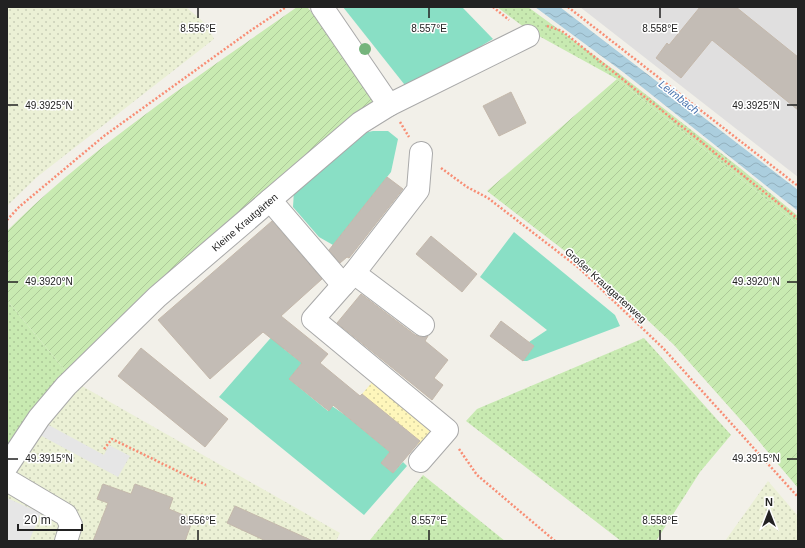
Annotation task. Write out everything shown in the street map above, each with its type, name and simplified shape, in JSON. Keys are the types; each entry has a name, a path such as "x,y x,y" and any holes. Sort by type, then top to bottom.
{"street":[{"path":"322,7 389,105"},
{"name":"Kleine Krautgärten","path":"7,466 39,418 66,386 157,297 360,123 389,105 528,36"},
{"path":"420,461 447,430 313,319 349,279 418,190 421,153"},
{"path":"270,200 349,279 423,325"},
{"path":"7,480 66,515 71,525 66,541"}],"path":[{"path":"7,220 19,207 104,136 250,31 286,7"},
{"path":"568,7 798,186"},
{"path":"528,36 547,26 562,31 798,219"},
{"name":"Großer Krautgartenweg","path":"389,105 421,153 468,187 488,198 579,268 663,348 798,496"},
{"path":"447,430 477,475 555,541"},
{"path":"104,449 112,440 206,485"}],"shaded area":[{"path":"580,7 798,7 798,177"},
{"path":"45,423 104,455 109,445 130,456 118,477 38,434"},
{"path":"7,498 41,513 29,541 7,541"}],"green space":[{"path":"7,7 186,7 206,24 214,39 37,177 7,206"},
{"path":"297,7 308,8 372,92 375,102 68,374 7,300 7,231 74,170 110,141 147,113"},
{"path":"343,7 462,7 493,39 408,89"},
{"path":"497,7 528,7 621,75 740,168 798,216 798,225 617,79 528,30"},
{"path":"617,79 798,225 798,488 747,427 674,345 639,312 574,258 487,191"},
{"path":"388,131 398,139 391,172 333,245 319,237 293,207 294,190 363,133"},
{"path":"514,232 615,315 620,326 527,361 523,361 534,346 529,342 547,330 480,277"},
{"path":"7,300 68,374 7,455"},
{"path":"275,333 289,343 284,349 302,363 289,379 328,411 332,406 345,415 390,452 381,463 393,473 403,462 407,466 364,515 219,397"},
{"path":"644,338 731,435 700,472 656,541 621,541 466,421 477,409"},
{"path":"75,382 340,533 336,541 7,541 7,484"},
{"path":"423,475 505,541 370,540"},
{"path":"768,481 798,516 798,541 725,541"}],"sand":[{"path":"374,380 436,429 421,446 417,444 420,441 362,394"}],"water":[{"path":"535,7 560,7 798,190 798,211 623,72"}],"building":[{"path":"700,7 736,7 798,57 798,110 712,40 681,78 656,58 667,43 669,45"},
{"path":"511,92 526,123 499,136 483,106"},
{"path":"387,177 403,189 349,258 347,257 340,263 329,250"},
{"path":"272,221 322,279 281,316 328,354 320,363 360,396 362,394 420,441 393,473 381,463 390,452 333,405 329,411 289,379 302,363 263,332 210,379 158,320"},
{"path":"431,236 477,274 462,292 416,254"},
{"path":"361,294 415,335 422,337 428,336 425,341 448,360 434,378 443,385 432,400 337,323"},
{"path":"501,321 534,346 523,361 490,336"},
{"path":"141,348 228,419 205,447 118,376"},
{"path":"103,484 131,494 135,484 173,498 169,509 193,519 185,541 93,541 108,503 97,499"},
{"path":"235,506 313,541 266,541 227,523"}],"water label":[{"name":"Leimbach","path":"679,97"}]}
